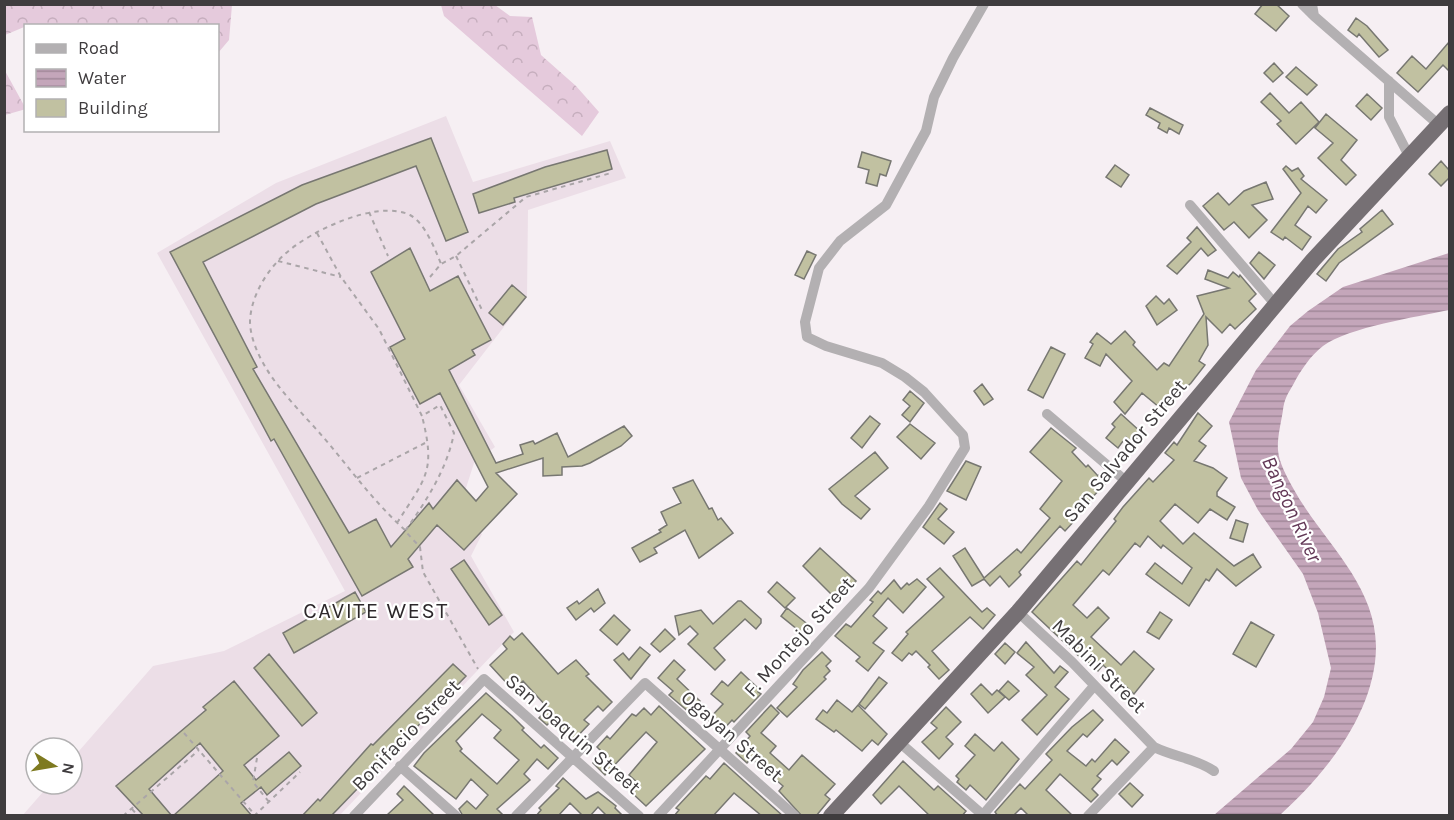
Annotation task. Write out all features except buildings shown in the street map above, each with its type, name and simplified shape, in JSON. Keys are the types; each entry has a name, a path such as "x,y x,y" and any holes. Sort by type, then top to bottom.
{"highway":[{"name":"San Salvador Street","path":"831,816 1018,612 1313,260 1444,119"}],"street":[{"name":"F. Montejo Street","path":"658,816 869,588 929,506 965,448 963,435 924,392 882,363 826,346 807,337 805,322 819,268 840,241 886,205 926,131 934,97 953,58 984,4"},
{"path":"1302,4 1313,10 1389,81 1444,119"},
{"path":"1389,81 1389,117 1409,156"},
{"path":"1190,205 1275,304"},
{"path":"1047,414 1127,482"},
{"name":"Mabini Street","path":"1018,612 1154,747"},
{"name":"San Joaquin Street","path":"484,679 573,755 639,816"},
{"name":"Bonifacio Street","path":"354,816 484,679"},
{"name":"Ogayan Street","path":"573,755 645,683 795,816"},
{"path":"899,742 983,815 1094,686"},
{"path":"1088,816 1154,747 1166,753 1198,760 1214,771"},
{"path":"516,816 573,755"},
{"path":"400,766 456,816"}],"path":[{"path":"430,277 441,264 456,256 526,197 611,173"},
{"path":"441,264 422,226 411,215 386,209 369,212 317,233 285,253 266,274 254,300 250,322 256,347 266,369 376,504 420,547 423,572 484,679"},
{"path":"369,212 388,256"},
{"path":"317,233 341,277 379,329 422,416 428,441 429,470 397,523"},
{"path":"456,256 483,312"},
{"path":"278,261 341,277"},
{"path":"405,531 426,502 442,471 454,432 440,405 422,416"},
{"path":"357,478 428,441"},
{"path":"184,733 255,815 300,772"},
{"path":"123,816 199,750"},
{"path":"257,758 253,782 269,802"},
{"path":"131,808 138,816"}],"shaded area":[{"path":"446,116 473,182 610,141 626,178 528,210 527,297 459,385 495,447 474,463 458,513 482,534 471,556 514,632 340,815 22,816 40,796 84,796 84,745 153,666 224,651 345,591 157,253 276,183"}],"green space":[{"path":"5,4 232,5 229,40 219,52 219,24 24,24 24,27 5,35"},
{"path":"441,5 495,5 510,16 532,17 541,55 576,86 599,112 582,136 444,16"},
{"path":"4,69 24,105 24,110 4,115"}],"water":[{"name":"Bangon River","path":"1449,253 1449,310 1366,328 1335,339 1314,354 1302,369 1285,400 1278,445 1284,470 1305,507 1357,582 1367,602 1373,623 1376,646 1374,670 1358,717 1331,760 1280,815 1214,815 1291,749 1313,722 1324,697 1331,668 1318,613 1303,574 1258,510 1241,478 1229,422 1256,370 1290,326 1308,311 1343,287"}],"district":[{"name":"CAVITE WEST","path":"376,611"}]}
